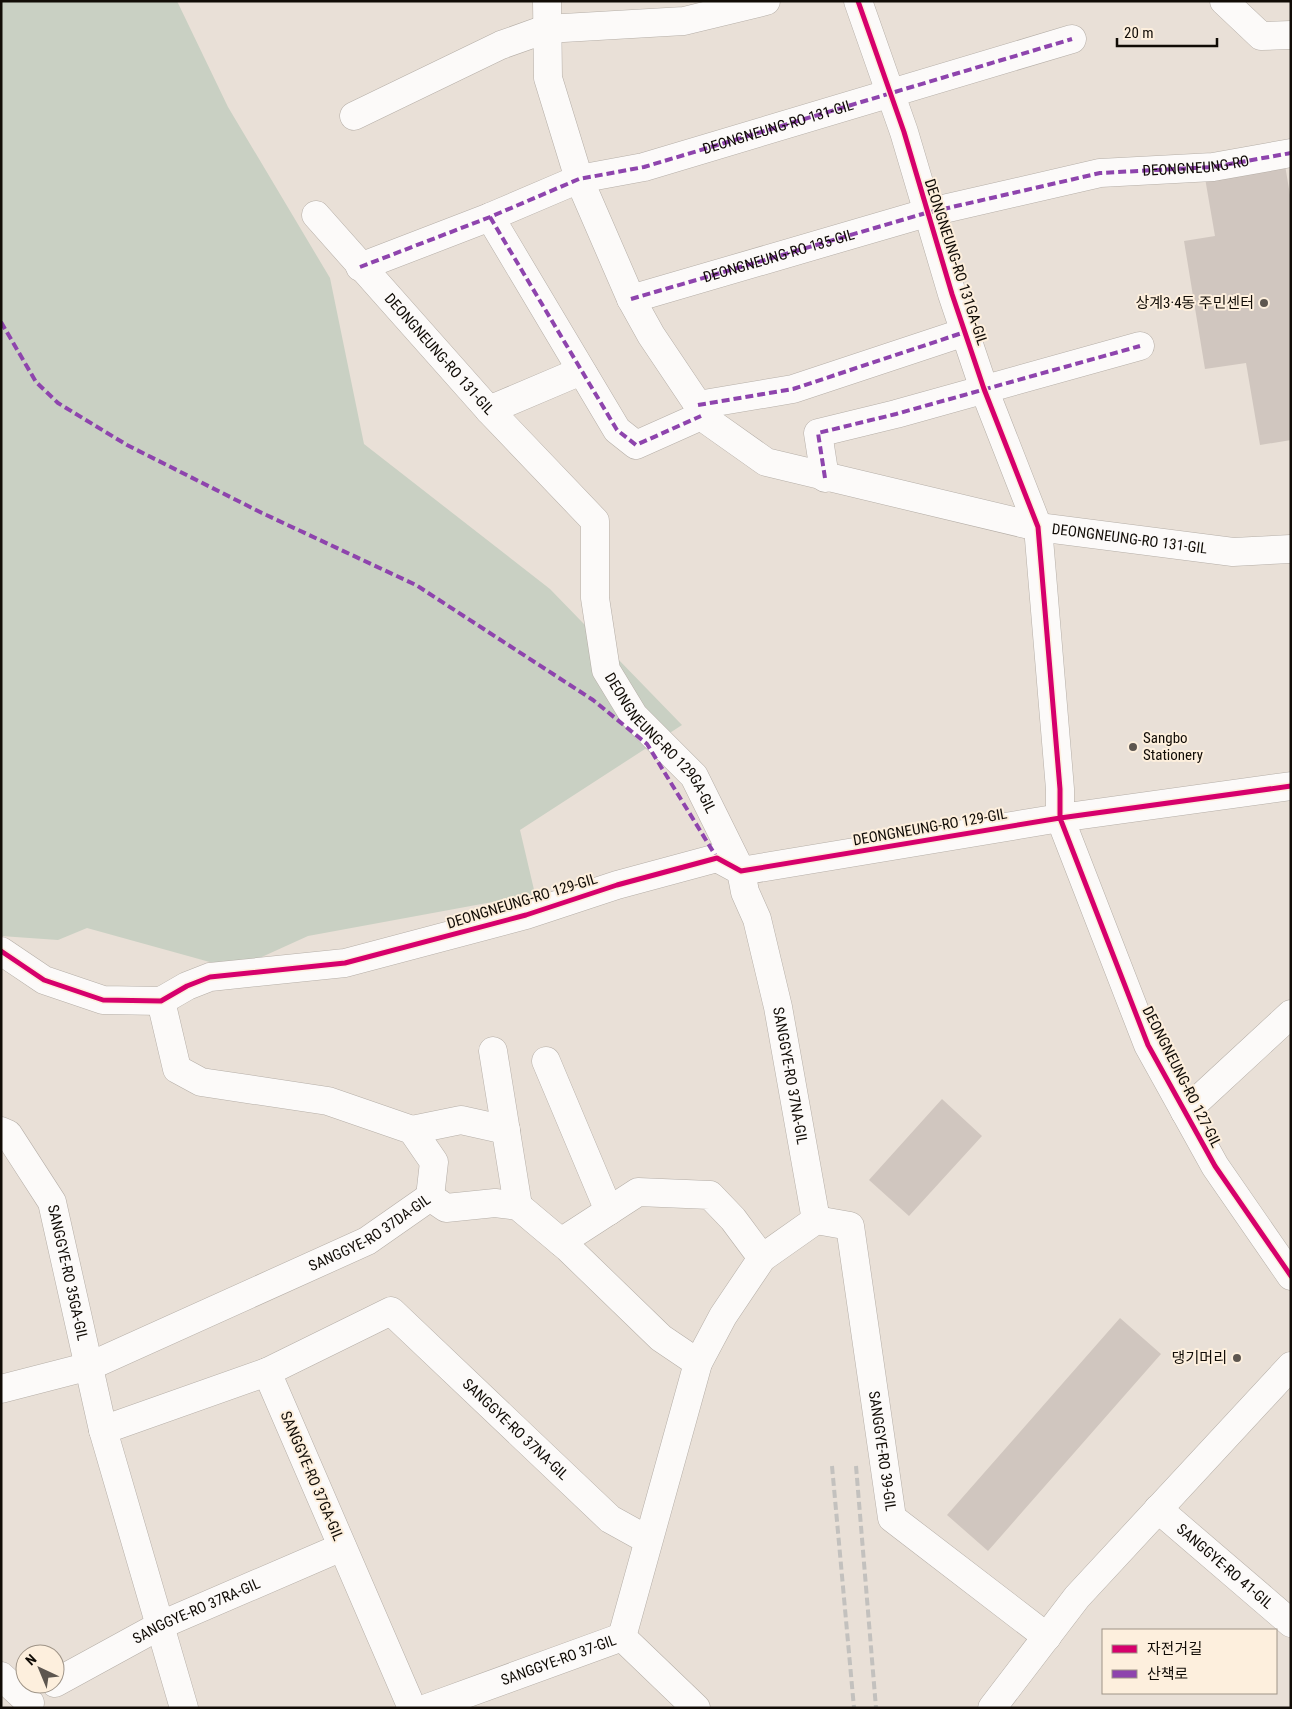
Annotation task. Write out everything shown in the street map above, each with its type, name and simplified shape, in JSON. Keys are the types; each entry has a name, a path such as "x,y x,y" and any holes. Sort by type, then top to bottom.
{"street":[{"name":"DEONGNEUNG-RO 131-GIL","path":"547,1 548,78 579,179 631,299 651,335 699,410 766,462 825,478 1038,527 1233,552 1291,549"},
{"path":"354,116 501,45 546,29 684,21 766,1"},
{"name":"DEONGNEUNG-RO 131GA-GIL","path":"858,1 904,132 926,213 984,389 1038,527"},
{"path":"1224,1 1261,36 1291,36"},
{"path":"889,92 1072,38"},
{"name":"DEONGNEUNG-RO 131-GIL","path":"579,179 644,167 889,92"},
{"name":"DEONGNEUNG-RO","path":"1100,173 1213,167 1291,153"},
{"name":"DEONGNEUNG-RO 131GA-GIL","path":"926,213 1100,173"},
{"path":"360,267 490,217 579,179"},
{"name":"DEONGNEUNG-RO 135-GIL","path":"631,299 926,213"},
{"name":"DEONGNEUNG-RO 131-GIL","path":"316,215 488,410 574,374 584,375"},
{"path":"490,217 617,430 636,445 699,410"},
{"name":"DEONGNEUNG-RO 131GA-GIL","path":"699,410 793,389 965,332"},
{"path":"825,478 818,433 896,414 1140,346"},
{"name":"DEONGNEUNG-RO 129GA-GIL","path":"488,410 595,522 595,598 606,670 634,716 694,776 741,871"},
{"path":"1038,527 1060,789 1060,818"},
{"name":"DEONGNEUNG-RO 129-GIL","path":"161,1001 187,986 210,978 346,963 526,915 618,885 717,858 741,871 1060,818 1291,786"},
{"name":"DEONGNEUNG-RO 127-GIL","path":"1060,818 1148,1045 1215,1166 1291,1276"},
{"name":"SANGGYE-RO 37NA-GIL","path":"741,871 744,892 756,919 778,1007 816,1220"},
{"path":"1,951 44,980 103,1000 161,1001 177,1069 201,1082 328,1101 412,1130 461,1120 506,1130"},
{"name":"DEONGNEUNG-RO 127-GIL","path":"1185,1112 1291,1014"},
{"path":"493,1051 518,1206 561,1242 661,1338 698,1363"},
{"path":"546,1060 609,1211"},
{"path":"412,1130 434,1162 430,1197"},
{"name":"SANGGYE-RO 35GA-GIL","path":"1,1131 8,1134 52,1202 103,1430 184,1708"},
{"path":"561,1242 638,1192 710,1195 734,1220 762,1258"},
{"name":"SANGGYE-RO 37DA-GIL","path":"1,1389 90,1366 367,1241 430,1197 446,1208 495,1203 518,1206"},
{"path":"622,1637 698,1363 723,1316 762,1258 816,1220"},
{"name":"SANGGYE-RO 39-GIL","path":"816,1220 850,1226 892,1518 1048,1637"},
{"name":"SANGGYE-RO 37NA-GIL","path":"267,1372 391,1311 610,1519 648,1540"},
{"path":"992,1708 1048,1637 1076,1597 1291,1366"},
{"path":"103,1430 267,1372"},
{"name":"SANGGYE-RO 37GA-GIL","path":"267,1372 412,1708"},
{"name":"SANGGYE-RO 41-GIL","path":"1158,1509 1291,1623"},
{"name":"SANGGYE-RO 37RA-GIL","path":"65,1678 161,1625 342,1547"},
{"name":"SANGGYE-RO 37-GIL","path":"427,1708 622,1637 696,1708"},
{"name":"SANGGYE-RO 37RA-GIL","path":"1,1676 30,1706"},
{"name":"SANGGYE-RO 37RA-GIL","path":"30,1706 35,1694"}],"shaded area":[{"path":"1,1 177,1 228,107 330,278 364,444 550,589 682,725 520,830 535,894 308,936 235,969 87,928 58,940 1,936"}],"building":[{"name":"상계3·4동 주민센터","path":"1285,165 1291,201 1291,440 1260,445 1246,363 1205,369 1184,241 1215,236 1205,178"},
{"path":"942,1099 982,1136 909,1216 869,1180"},
{"path":"1120,1318 1161,1354 988,1551 947,1515"}],"railway":[{"path":"832,1466 854,1708"},
{"path":"856,1466 876,1708"}],"marked path":[{"path":"360,267 490,217 579,179 644,167 1072,39"},
{"path":"631,299 926,213 1100,173 1213,167 1291,153"},
{"path":"490,217 617,430 636,445 701,416"},
{"path":"1,322 36,382 58,403 127,445 262,513 416,585 593,700 647,744 717,858"},
{"path":"698,405 793,389 965,332"},
{"path":"825,478 818,433 896,414 1140,346"}],"cycle path":[{"path":"858,1 904,132 952,294 984,389 1038,527 1060,789 1060,818 1148,1045 1215,1166 1291,1276"},
{"path":"1,951 44,980 103,1000 161,1001 187,986 210,977 345,963 526,915 617,885 717,858 741,871 1060,818 1291,786"}],"place":[{"name":"상계3·4동 주민센터","path":"1264,303"},
{"name":"Sangbo Stationery","path":"1133,747"},
{"name":"댕기머리","path":"1237,1358"}]}
